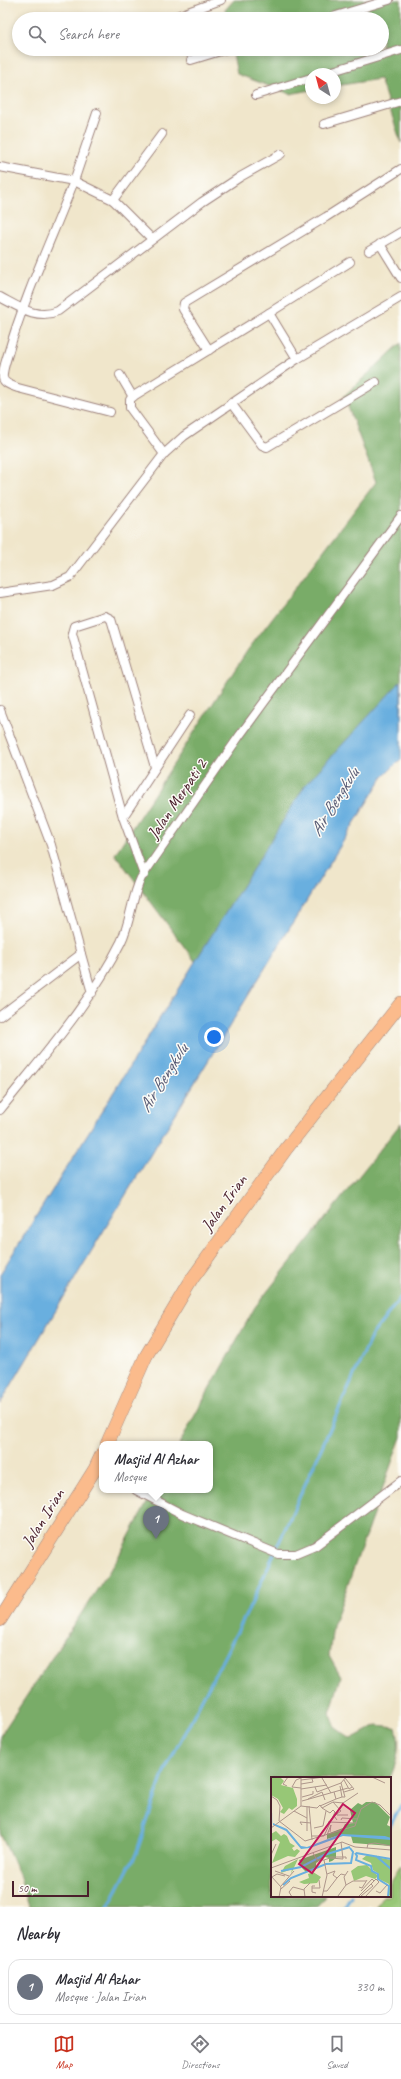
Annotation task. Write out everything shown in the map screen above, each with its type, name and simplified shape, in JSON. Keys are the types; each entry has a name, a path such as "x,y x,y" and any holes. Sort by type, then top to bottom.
{"main road":[{"name":"Jalan Irian","path":"108,1441 146,1356 192,1279 286,1149 401,1003"},
{"name":"Jalan Irian","path":"0,1620 98,1471"}],"street":[{"path":"188,12 220,0"},
{"path":"349,12 389,0"},
{"path":"389,54 401,50"},
{"path":"191,60 204,56"},
{"path":"341,68 382,56"},
{"path":"256,95 305,80"},
{"path":"324,124 401,101"},
{"path":"97,113 74,181 24,309 4,368 3,378 5,382 18,388 110,412"},
{"path":"112,200 162,134"},
{"path":"0,298 34,314 43,316 58,311 152,239 221,189 281,154"},
{"path":"0,167 74,181 112,200 152,239"},
{"path":"209,350 183,309 184,303 326,217 401,169"},
{"path":"369,251 401,232"},
{"path":"380,244 401,278"},
{"path":"164,454 130,408 130,400 350,262"},
{"path":"0,593 53,585 70,578 164,454 195,427 297,359 401,297"},
{"path":"269,313 297,359"},
{"path":"120,375 133,397"},
{"path":"231,402 262,445 267,447 376,382"},
{"name":"Jalan Merpati 2","path":"0,1110 92,993 129,925 134,895 144,875 240,735 401,516"},
{"path":"144,875 123,817 72,633 74,626 105,616 111,619 155,768"},
{"path":"0,710 51,845 92,993"},
{"path":"123,817 190,715"},
{"path":"0,1016 81,954"},
{"path":"142,1493 182,1514 264,1549 278,1554 296,1554 315,1546 401,1481"}],"green space":[{"path":"234,0 401,0 401,143 380,79 341,85 341,68 305,68 305,91 290,94 237,74 233,56 389,56 389,12 225,12 225,10"},
{"path":"401,343 401,710 203,972 115,854 247,651 376,482 344,396"},
{"path":"401,1123 401,1437 333,1626 329,1656 341,1677 330,1713 336,1728 351,1739 377,1725 396,1727 398,1734 398,1752 395,1765 390,1777 271,1777 271,1897 325,1897 316,1907 29,1907 20,1877 0,1833 0,1736 116,1561 152,1493 213,1493 213,1441 181,1441 255,1307"},
{"path":"401,1865 401,1907 376,1907 382,1897 391,1897 391,1881"}],"water":[{"name":"Air Bengkulu","path":"401,681 401,759 382,778 98,1240 0,1404 0,1274 306,784"}],"waterway":[{"path":"108,1907 136,1854 164,1772 251,1605 372,1335 401,1297"},
{"path":"391,1824 401,1805"},
{"path":"344,1907 350,1897"}],"place":[{"name":"Masjid Al Azhar","path":"156,1539"}]}
